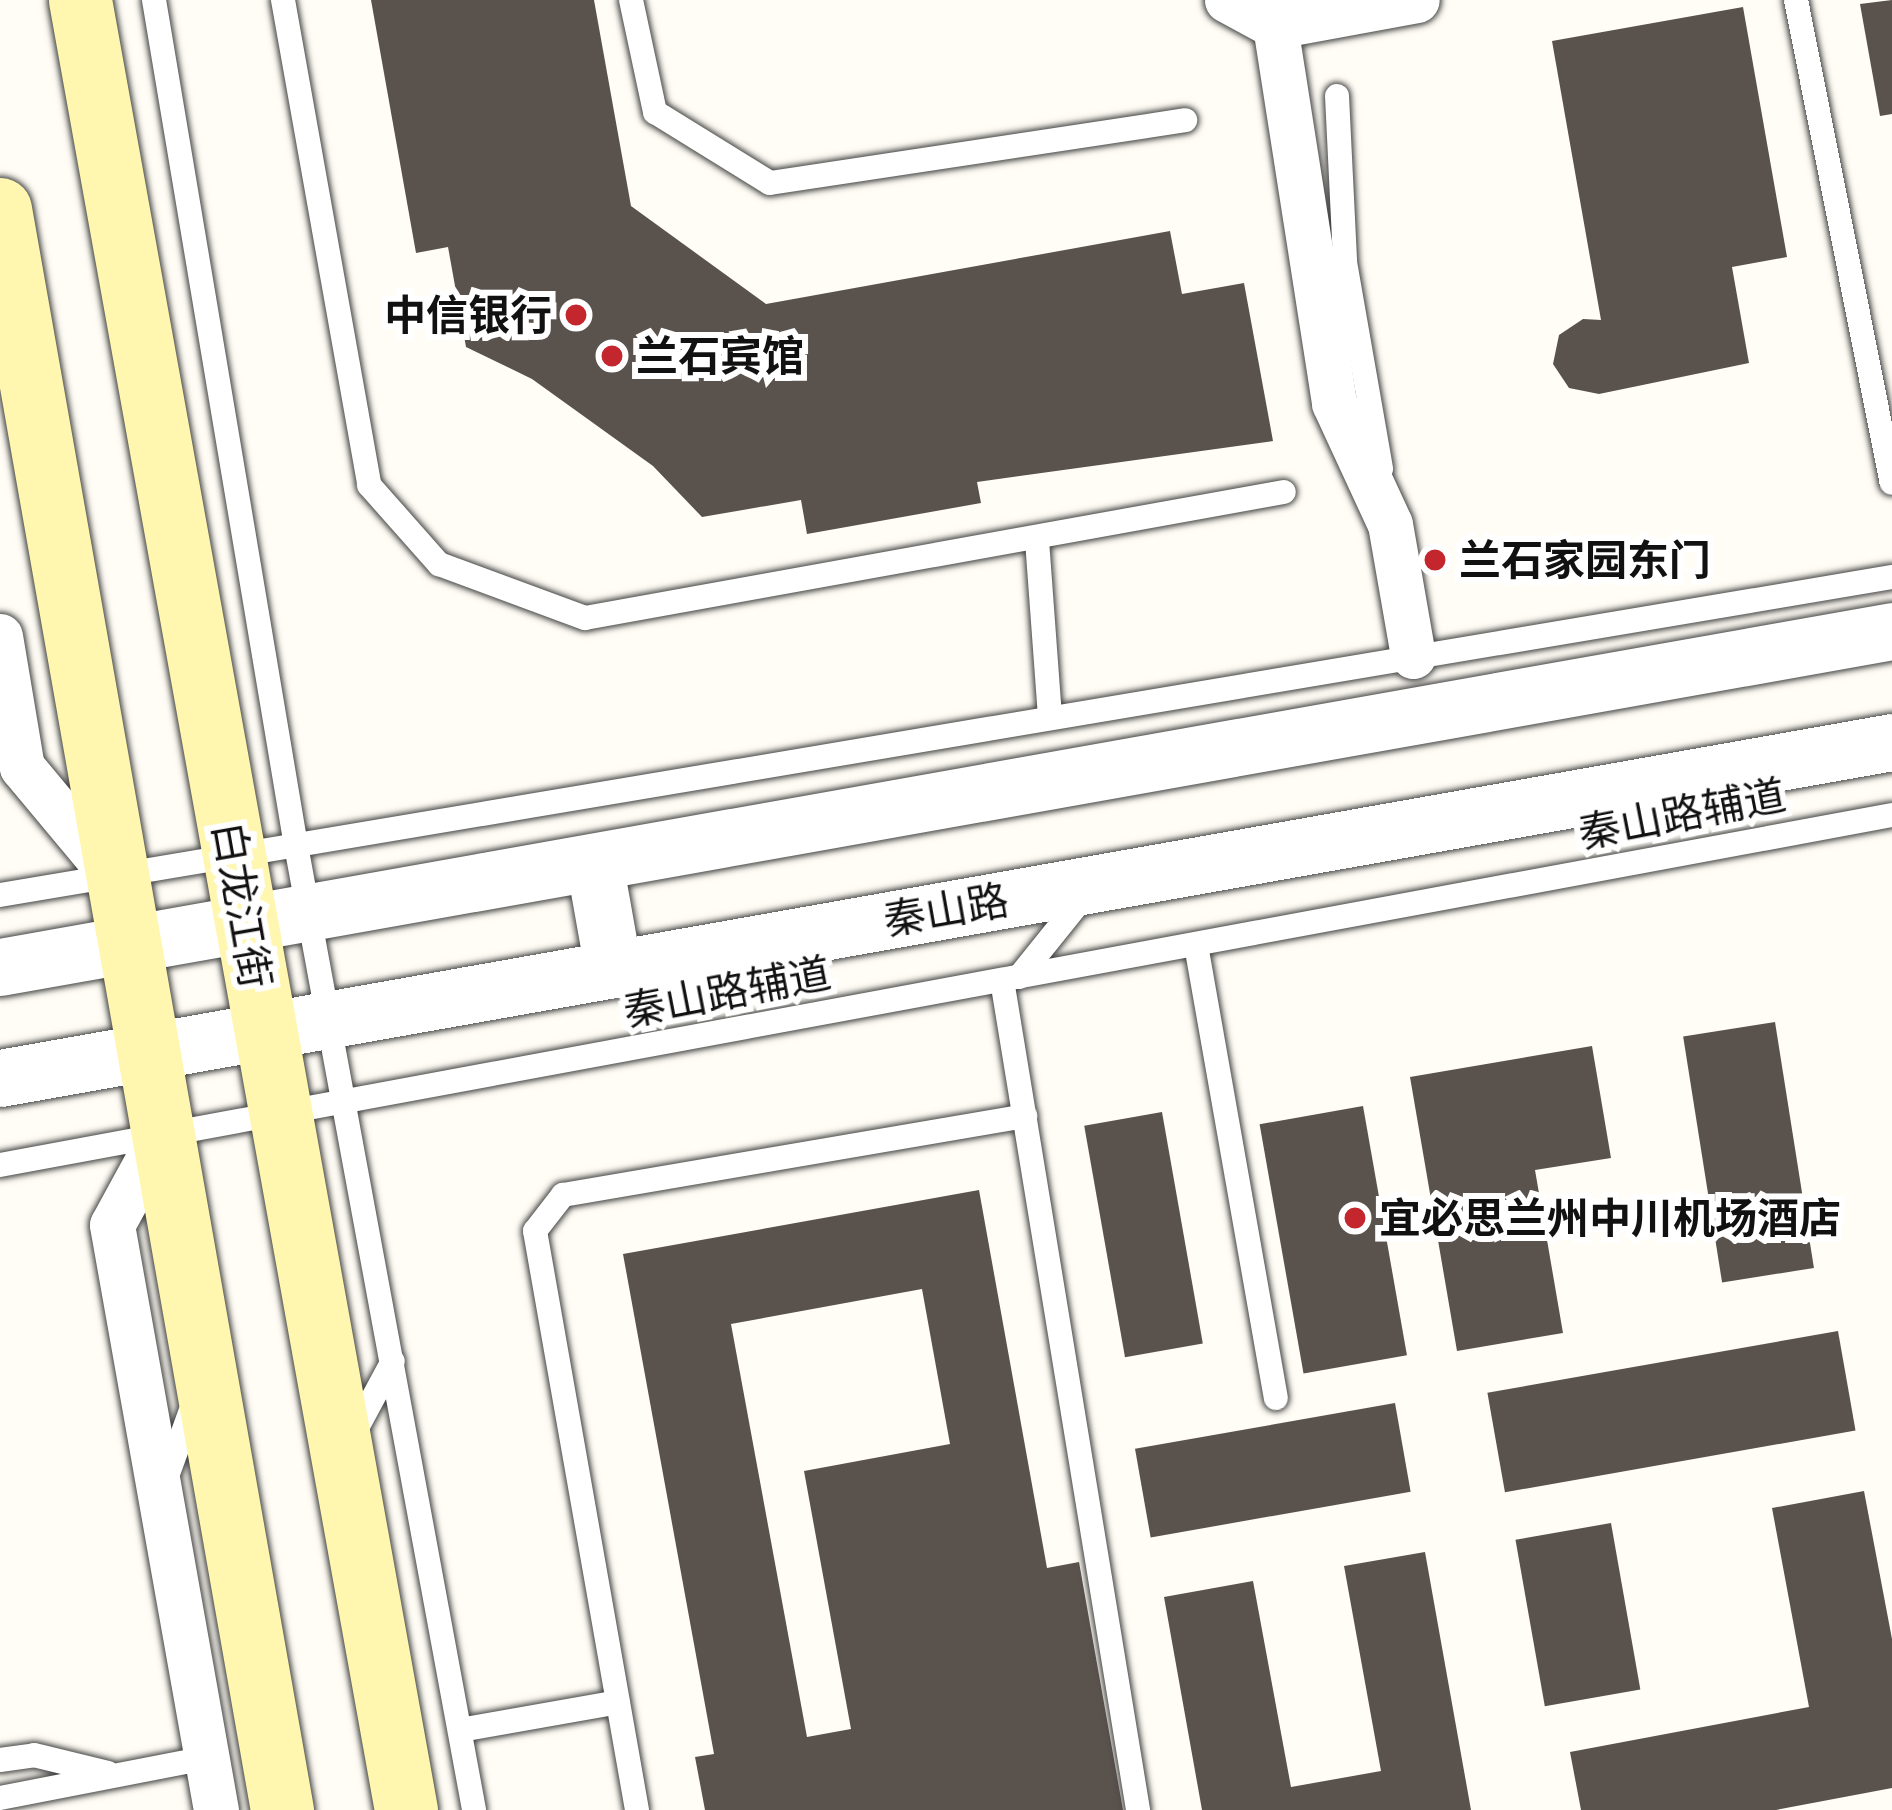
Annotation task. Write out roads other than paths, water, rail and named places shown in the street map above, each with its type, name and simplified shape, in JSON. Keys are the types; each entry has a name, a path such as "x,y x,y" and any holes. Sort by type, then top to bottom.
{"main road":[{"name":"白龙江街","path":"80,0 406,1810"},
{"path":"0,208 112,875 282,1810"}],"street":[{"path":"1227,0 1273,13 1417,0"},
{"path":"1273,13 1334,403 1390,524 1413,656"},
{"path":"0,967 1892,631"},
{"path":"0,636 22,766 112,875"},
{"name":"秦山路","path":"0,1078 1892,742"},
{"path":"594,862 613,969"},
{"path":"160,1137 112,1225 216,1810"}],"lane":[{"name":"白龙江街","path":"154,0 296,840 314,912 474,1810"},
{"path":"283,0 368,485 440,564 585,618 1284,492"},
{"path":"631,0 655,112 770,183 1185,120"},
{"path":"1796,0 1882,371 1892,483"},
{"path":"1337,96 1345,262 1390,524"},
{"path":"1037,540 1050,716"},
{"path":"0,895 234,858 296,840 1892,577"},
{"name":"秦山路辅道","path":"0,1165 1892,815"},
{"path":"1094,884 1011,979 1025,1117 1138,1810"},
{"path":"1196,945 1276,1398"},
{"path":"637,1810 535,1232 562,1196 1025,1117"},
{"path":"342,1455 393,1361"},
{"path":"160,1496 204,1378"},
{"path":"460,1730 618,1702"},
{"path":"0,1760 34,1754 116,1775"},
{"path":"0,1798 206,1758"}],"place":[{"name":"中信银行","path":"576,315"},
{"name":"兰石宾馆","path":"612,356"},
{"name":"兰石家园东门","path":"1435,560"},
{"name":"宜必思兰州中川机场酒店","path":"1355,1218"}]}
